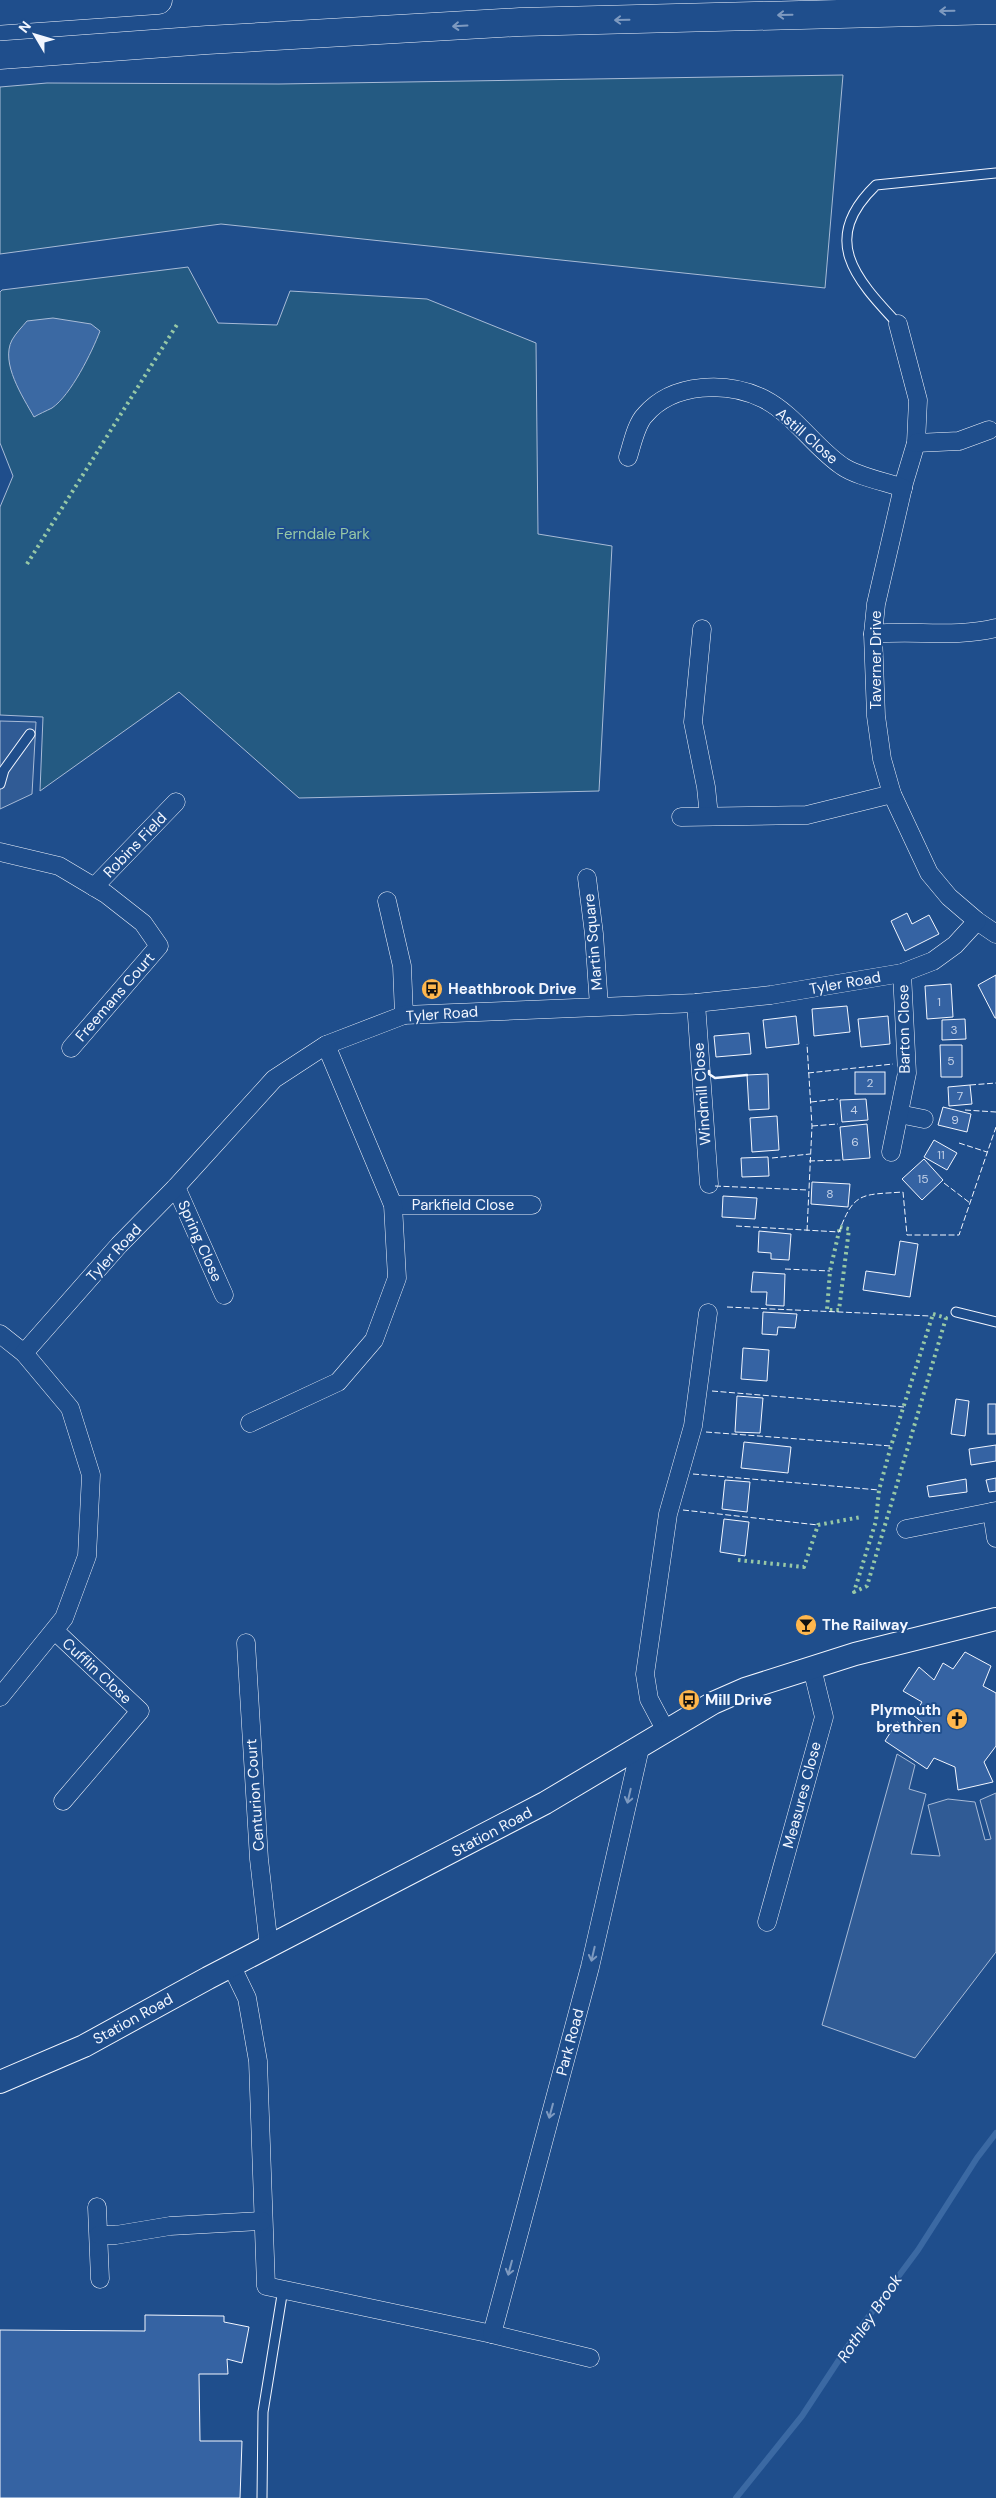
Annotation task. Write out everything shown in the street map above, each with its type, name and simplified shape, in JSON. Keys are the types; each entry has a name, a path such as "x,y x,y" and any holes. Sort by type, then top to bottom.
{"highway":[{"path":"0,11 158,0"},
{"path":"0,56 207,40 520,22 996,10"}],"street":[{"name":"Taverner Drive","path":"898,324 918,400 916,443 903,488 876,604 873,634 876,716 882,759 892,794 929,873 950,897 977,922 996,934"},
{"name":"Astill Close","path":"628,457 644,415 672,393 708,387 740,391 765,400 794,422 819,448 844,468 903,488"},
{"path":"916,443 959,441 989,430"},
{"path":"873,634 955,633 996,628"},
{"path":"702,629 693,722 706,787 709,816"},
{"path":"681,817 807,815 892,794"},
{"name":"Robins Field","path":"94,887 176,802"},
{"path":"0,852 59,866 94,887"},
{"name":"Martin Square","path":"587,878 594,934 599,1006"},
{"name":"Freemans Court","path":"71,1048 159,946 143,923 94,887"},
{"path":"387,901 402,966 404,1015"},
{"name":"Tyler Road","path":"24,1353 118,1246 176,1187 274,1079 326,1045 404,1015 696,1003 771,996 902,974 933,961 955,945 977,922"},
{"name":"Barton Close","path":"891,1152 906,1073 902,974"},
{"name":"Windmill Close","path":"696,1003 709,1184"},
{"path":"250,1423 338,1382 374,1340 397,1278 393,1204 326,1045"},
{"path":"899,1114 924,1119"},
{"name":"Spring Close","path":"176,1187 224,1295"},
{"name":"Parkfield Close","path":"393,1204 532,1205"},
{"path":"666,1731 649,1699 645,1674 668,1514 693,1426 708,1313"},
{"path":"0,1334 24,1353 70,1408 91,1475 87,1556 64,1618 55,1632 0,1697"},
{"path":"906,1529 994,1512 996,1538"},
{"name":"Station Road","path":"0,2082 84,2046 208,1978 232,1968 545,1803 713,1703 737,1692 855,1654 996,1619"},
{"name":"Cufflin Close","path":"55,1632 140,1710 63,1801"},
{"name":"Centurion Court","path":"246,1643 259,1859 269,1947"},
{"name":"Measures Close","path":"767,1922 824,1716 812,1668"},
{"name":"Park Road","path":"492,2334 590,1967 640,1748"},
{"path":"232,1968 246,1998 258,2060 262,2220 266,2286 492,2334 590,2358"},
{"path":"97,2207 100,2279"},
{"path":"99,2235 116,2235 170,2226 262,2220"}],"lane":[{"path":"898,324 874,298 858,276 848,253 846,233 851,216 864,196 876,185 996,173"},
{"path":"0,784 4,770 30,734"},
{"path":"956,1312 996,1322"},
{"path":"262,2498 263,2412 283,2289"}],"green space":[{"path":"843,75 825,288 221,224 0,254 0,87 47,83 279,84"},
{"name":"Ferndale Park","path":"188,267 218,323 277,325 290,291 427,299 536,343 538,534 612,546 599,791 299,798 179,692 40,791 43,717 0,715 0,507 13,476 0,443 0,292 2,290"}],"shaded area":[{"path":"53,318 91,324 100,331 86,361 66,393 52,408 34,417 14,380 9,359 9,349 12,340 27,321"},
{"path":"0,721 36,722 32,794 0,809"},
{"path":"897,1754 915,1765 909,1789 926,1794 911,1854 940,1856 928,1805 948,1799 975,1802 985,1840 991,1839 980,1800 996,1793 996,1952 915,2058 822,2025"}],"building":[{"path":"907,913 912,924 929,915 939,934 905,951 891,921"},
{"path":"996,975 996,1018 995,1018 978,985"},
{"path":"951,984 953,1017 927,1019 925,986"},
{"path":"847,1006 850,1032 814,1036 812,1009"},
{"path":"796,1016 799,1044 766,1048 763,1020"},
{"path":"888,1016 890,1044 861,1047 858,1019"},
{"path":"965,1019 966,1039 942,1040 942,1020"},
{"path":"749,1033 751,1054 716,1057 714,1036"},
{"path":"940,1045 962,1045 962,1077 941,1077"},
{"path":"855,1072 885,1072 885,1094 855,1094"},
{"path":"768,1074 769,1109 749,1110 747,1075"},
{"path":"970,1085 972,1104 949,1106 948,1087"},
{"path":"866,1099 868,1120 842,1122 840,1100"},
{"path":"943,1107 971,1114 967,1132 938,1125"},
{"path":"777,1116 779,1150 752,1152 750,1118"},
{"path":"867,1124 870,1158 843,1160 840,1127"},
{"path":"934,1140 957,1153 947,1170 924,1157"},
{"path":"768,1157 769,1176 742,1177 741,1158"},
{"path":"924,1159 943,1180 922,1200 902,1179"},
{"path":"812,1182 850,1184 848,1207 811,1204"},
{"path":"723,1196 757,1198 755,1219 722,1217"},
{"path":"759,1231 791,1234 789,1260 771,1259 771,1253 758,1252"},
{"path":"900,1241 918,1244 910,1297 863,1290 866,1271 895,1275"},
{"path":"753,1272 785,1274 784,1306 766,1305 767,1292 751,1292"},
{"path":"763,1312 797,1314 795,1328 778,1327 777,1335 762,1334"},
{"path":"743,1348 769,1350 767,1381 741,1379"},
{"path":"737,1396 763,1398 760,1433 735,1432"},
{"path":"956,1399 969,1401 965,1436 951,1434"},
{"path":"988,1404 996,1404 996,1434 988,1434"},
{"path":"744,1442 791,1447 788,1473 741,1468"},
{"path":"996,1445 996,1461 971,1465 969,1449"},
{"path":"996,1478 996,1491 989,1492 986,1480"},
{"path":"966,1479 967,1492 929,1497 927,1486"},
{"path":"725,1480 750,1482 747,1512 722,1509"},
{"path":"724,1519 749,1522 745,1556 720,1552"},
{"name":"Plymouth brethren","path":"965,1652 991,1666 983,1686 996,1693 996,1746 984,1762 993,1782 958,1790 955,1767 934,1758 927,1769 885,1741 897,1722 915,1733 922,1722 914,1716 922,1702 903,1691 919,1667 934,1680 943,1663 953,1669"},
{"path":"145,2315 224,2316 224,2322 249,2327 242,2363 227,2359 228,2374 199,2374 200,2441 242,2441 240,2498 0,2498 0,2330 145,2331"}],"waterway":[{"name":"Rothley Brook","path":"736,2498 802,2416 860,2328 918,2250 977,2158 996,2133"}],"hedge":[{"path":"27,564 178,323"},
{"path":"840,1227 849,1229 839,1310 827,1310 830,1271 840,1227"},
{"path":"933,1314 946,1318 867,1586 854,1592 876,1521 879,1490 891,1446 933,1314"},
{"path":"738,1560 804,1567 818,1525 861,1517"}],"fence":[{"path":"807,1044 812,1126 807,1231"},
{"path":"808,1073 893,1064"},
{"path":"970,1085 996,1083"},
{"path":"811,1102 838,1099"},
{"path":"965,1110 996,1112"},
{"path":"812,1126 838,1124"},
{"path":"736,1226 839,1232 850,1209 861,1198 869,1195 903,1192 907,1235 959,1235 996,1127"},
{"path":"959,1143 987,1152"},
{"path":"772,1158 810,1154"},
{"path":"809,1161 843,1160"},
{"path":"944,1183 970,1203"},
{"path":"715,1186 808,1190"},
{"path":"785,1269 830,1271"},
{"path":"727,1307 930,1316"},
{"path":"712,1391 904,1407"},
{"path":"706,1432 891,1446"},
{"path":"693,1474 879,1490"},
{"path":"683,1510 818,1525"}],"wall":[{"path":"709,1071 709,1074 715,1078 747,1075"}],"place":[{"name":"Heathbrook Drive","path":"432,989"},
{"name":"The Railway","path":"806,1625"},
{"name":"Mill Drive","path":"689,1700"},
{"name":"Plymouth brethren","path":"957,1719"}]}
